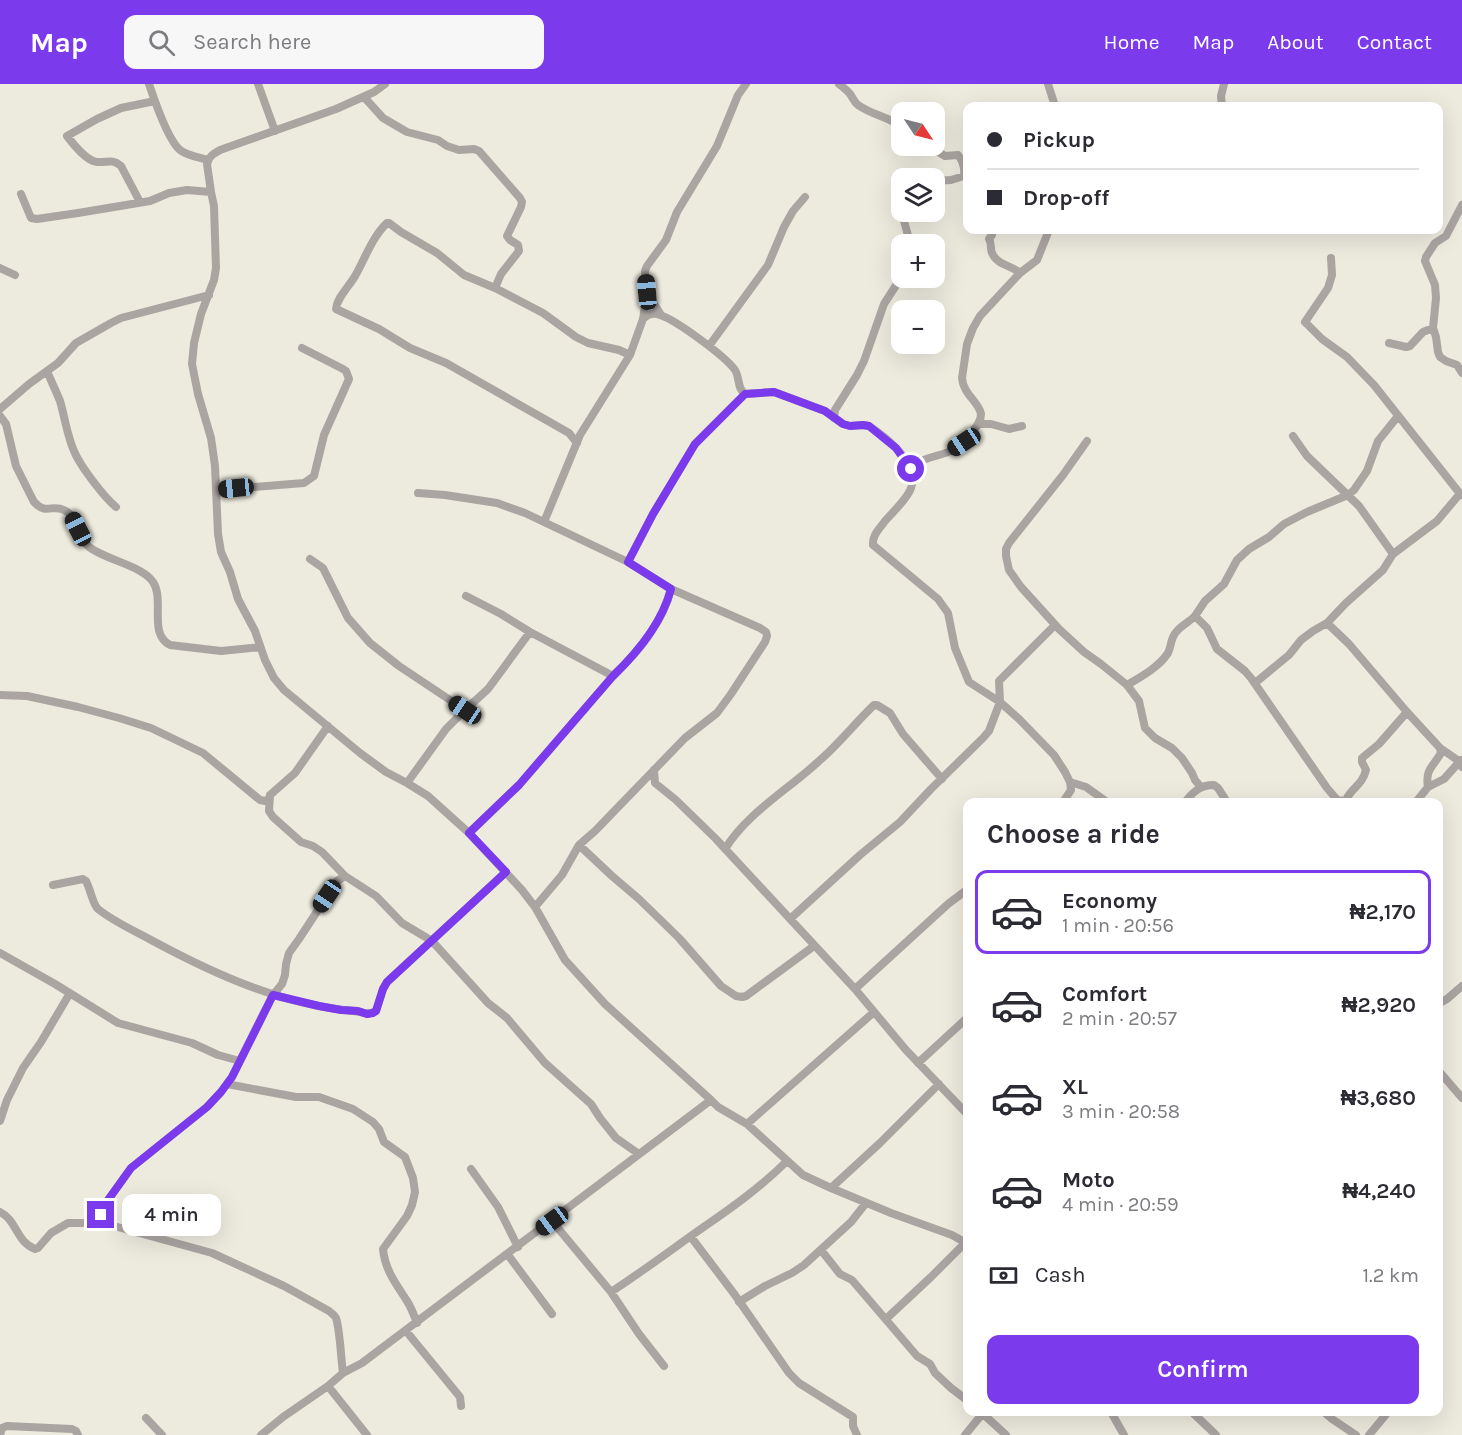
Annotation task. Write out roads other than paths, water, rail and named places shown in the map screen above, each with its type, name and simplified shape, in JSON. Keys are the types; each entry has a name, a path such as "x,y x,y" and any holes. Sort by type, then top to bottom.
{"street":[{"path":"149,84 173,143 182,151 208,159"},
{"path":"258,84 275,131"},
{"path":"385,84 374,92 220,150 208,159 214,206 216,268 214,280 201,314 194,342 192,364 198,394 212,438 221,552 238,599 255,631 265,660 274,678 284,690 360,753 386,772 428,796 469,833 535,907 565,960 578,975 605,1004 718,1107 747,1124 803,1175 866,1203 938,1229 963,1242"},
{"path":"544,522 580,435 630,355 644,319 647,266 666,240 677,212 717,146 738,94 746,84"},
{"path":"839,84 848,91 858,106 891,120"},
{"path":"1048,84 1053,102"},
{"path":"1222,102 1224,84"},
{"path":"364,96 383,118 407,132 438,140 459,150 479,151 520,198 521,207 507,236 518,245 519,251 501,274 495,288"},
{"path":"140,202 121,165 110,160 99,163 89,159 67,136 121,108 155,101"},
{"path":"945,156 958,155 963,164"},
{"path":"945,180 963,176"},
{"path":"21,194 31,218 37,219 150,201 169,193 187,190 211,192"},
{"path":"709,346 768,265 784,226 805,197"},
{"path":"1462,204 1446,236 1435,243 1425,261 1435,285 1433,328 1437,337 1438,352 1440,357 1456,365 1462,373"},
{"path":"577,443 569,433 446,363 410,348 361,319 338,311 336,307 338,302 382,227 387,223 437,253 464,275 543,313 588,344 619,350 630,355"},
{"path":"992,234 989,239 996,260 1020,273"},
{"path":"911,469 920,460 952,450 964,442 979,424 980,411 962,383 967,344 981,316 1020,273 1037,260 1047,234"},
{"path":"1255,683 1289,654 1301,640 1327,623 1383,570 1393,554 1437,521 1461,495 1374,385 1338,349 1322,339 1305,322 1328,288 1332,275 1330,258"},
{"path":"0,268 15,275"},
{"path":"834,418 835,410 864,361 884,304 894,288"},
{"path":"647,292 661,315"},
{"path":"0,409 58,363 76,343 111,323 121,318 209,295"},
{"path":"644,319 648,314 661,315 709,346 735,371 740,389 745,394"},
{"path":"1389,343 1410,346 1424,332 1433,328"},
{"path":"217,490 304,483 314,476 324,435 349,378 343,369 302,348"},
{"path":"47,371 60,403 75,453 93,481 117,507"},
{"path":"628,562 653,514 695,444 745,394 774,392 825,411 843,424 869,426 896,448 911,469 913,480 910,491 873,538 873,545 939,599 948,613 955,648 966,677 972,684 1000,702 1054,755 1070,782 1071,790 1066,798"},
{"path":"0,416 6,424 16,466 34,502 43,510 58,508 72,516 84,542 99,554 149,576 155,584 158,595 159,633 165,642 221,651 260,647"},
{"path":"1127,685 1152,669 1168,652 1175,632 1195,616 1201,606 1224,584 1237,561 1249,549 1269,537 1284,524 1348,495 1367,471 1378,441 1398,416"},
{"path":"979,424 991,424 1009,429 1022,426"},
{"path":"1293,436 1307,456 1359,506 1393,554"},
{"path":"1087,441 1013,537 1006,549 1009,570 1055,625 1084,652 1127,685 1139,701 1145,728 1182,758 1201,787"},
{"path":"418,493 497,503 525,513 628,562 671,589 766,632 765,642 717,713 685,738 596,831 579,845 562,875 535,907"},
{"path":"310,559 323,568 348,618 370,643 399,666 465,710"},
{"path":"469,833 519,785 613,676 630,661 654,629 668,601 671,589"},
{"path":"466,596 613,676"},
{"path":"1195,616 1207,628 1217,649 1245,671 1255,683 1335,798"},
{"path":"1327,623 1349,644 1440,748 1461,762 1444,779 1428,787 1419,798"},
{"path":"790,919 900,822 989,731 1000,702 999,681 1055,625"},
{"path":"407,783 446,729 488,689 530,632"},
{"path":"0,695 27,696 78,707 151,728 203,753 260,800 265,801 269,800 270,795 295,773 328,726"},
{"path":"725,849 739,830 819,762 874,705 890,712 903,734 942,779"},
{"path":"1347,798 1363,780 1366,770 1362,758 1379,744 1407,712"},
{"path":"1428,787 1428,773 1441,753 1440,748"},
{"path":"654,770 655,783"},
{"path":"1070,782 1086,787 1101,798"},
{"path":"641,784 655,783 676,800 725,849 963,1110"},
{"path":"1188,798 1201,787 1214,785 1224,798"},
{"path":"270,795 270,814 301,842 322,852 345,876 376,896 402,923 432,941 488,1004 507,1018 545,1063 591,1104 615,1138 639,1154"},
{"path":"579,845 679,938 721,986 736,996 746,996 814,946"},
{"path":"52,885 83,879 86,881 96,908 211,972 273,995 367,1014 376,1011 387,982 506,872"},
{"path":"103,1223 101,1215 103,1207 131,1168 207,1107 227,1084 273,995 282,984 292,947 337,881 345,876"},
{"path":"855,989 963,893"},
{"path":"0,953 118,1023 192,1043 218,1055 240,1061"},
{"path":"1443,1001 1462,986"},
{"path":"0,1121 7,1100 23,1068 70,993"},
{"path":"747,1124 874,1012"},
{"path":"918,1063 963,1022"},
{"path":"1443,1076 1462,1098"},
{"path":"227,1084 296,1097 320,1097 353,1109 373,1122 379,1129 384,1142 405,1157 413,1178 415,1192 412,1205 398,1230 382,1249 392,1279 409,1303 417,1323"},
{"path":"831,1188 939,1084"},
{"path":"261,1435 343,1373 362,1363 417,1323 711,1100"},
{"path":"611,1292 754,1191 787,1161"},
{"path":"471,1168 498,1207 518,1247"},
{"path":"739,1302 798,1269 851,1222 866,1203"},
{"path":"0,1212 12,1222 15,1231 24,1243 35,1249 51,1233 68,1223 103,1223 212,1253 284,1286 334,1315 343,1373"},
{"path":"552,1221 611,1292 664,1366"},
{"path":"691,1237 789,1373 799,1383 853,1417 856,1435"},
{"path":"886,1319 963,1247"},
{"path":"821,1250 840,1274 852,1280 917,1356 930,1364 935,1373 963,1397"},
{"path":"508,1255 552,1314"},
{"path":"406,1331 460,1397 461,1406"},
{"path":"328,1386 367,1435"},
{"path":"965,1435 979,1416"},
{"path":"986,1416 1006,1435"},
{"path":"1113,1416 1124,1435"},
{"path":"1196,1416 1215,1435"},
{"path":"1329,1416 1356,1435 1370,1434 1385,1416"},
{"path":"146,1419 162,1435"},
{"path":"0,1435 2,1428 8,1426 72,1429 78,1435"}]}
